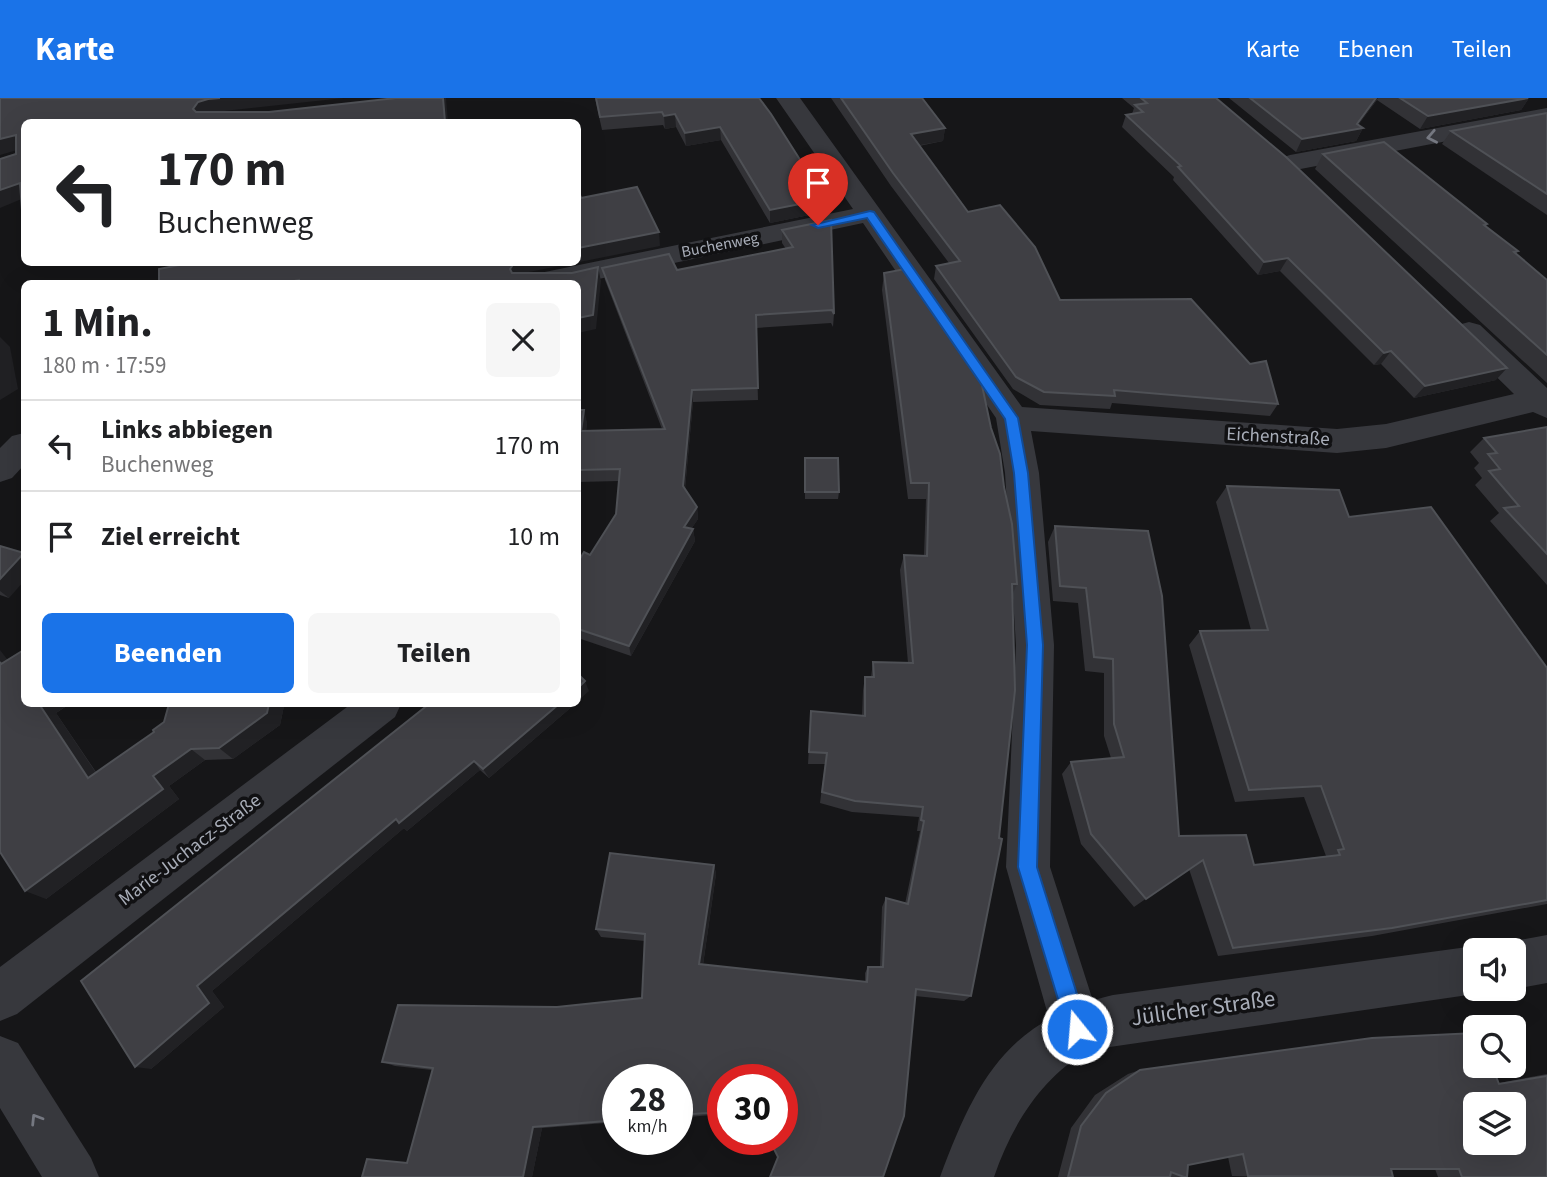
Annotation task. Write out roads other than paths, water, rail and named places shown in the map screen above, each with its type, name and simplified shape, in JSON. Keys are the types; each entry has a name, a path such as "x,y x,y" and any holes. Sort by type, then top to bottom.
{"street":[{"path":"788,98 1012,418 1021,473 1035,645 1028,867 1077,1029"},
{"path":"1310,182 1280,155 1547,115"},
{"path":"1510,122 1538,139"},
{"name":"Buchenweg","path":"549,280 870,214"},
{"path":"1450,314 1544,403"},
{"name":"Eichenstraße","path":"1012,418 1337,441 1386,436 1544,403"},
{"path":"0,469 21,448"},
{"name":"Marie-Juchacz-Straße","path":"0,997 377,707"},
{"path":"1526,963 1547,959"},
{"name":"Jülicher Straße","path":"967,1177 998,1107 1030,1061 1077,1029 1113,1020 1463,972"},
{"path":"0,1061 72,1177"}]}
